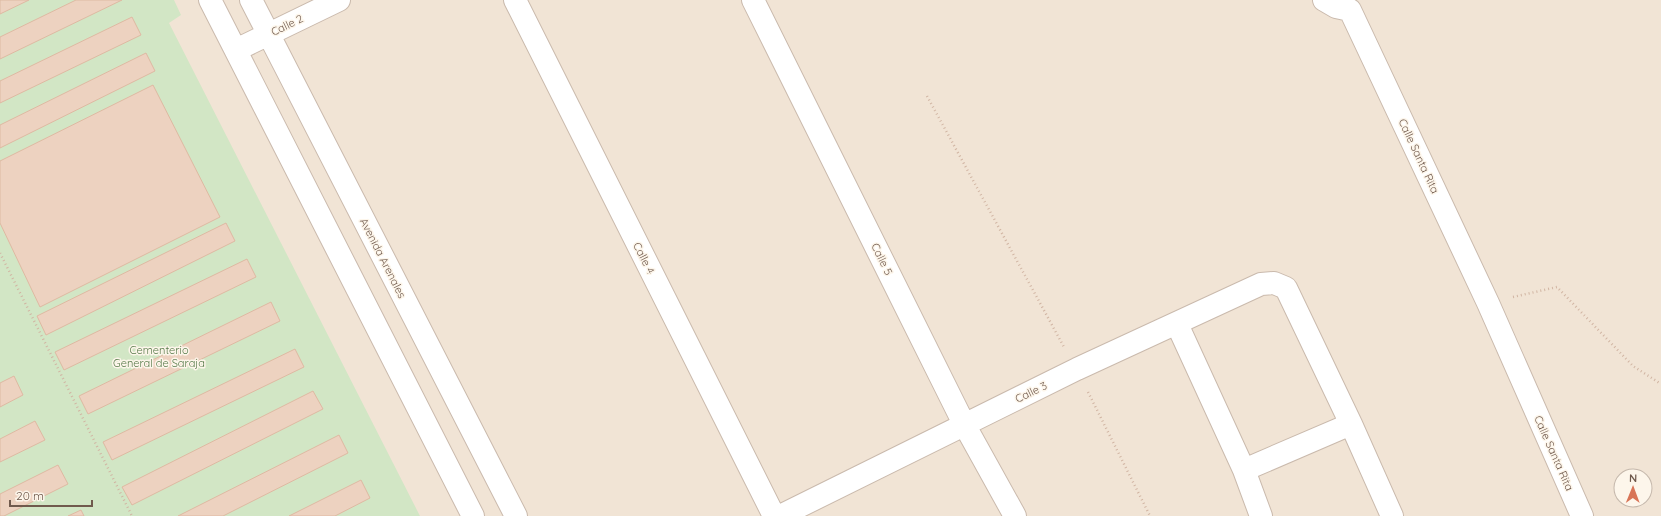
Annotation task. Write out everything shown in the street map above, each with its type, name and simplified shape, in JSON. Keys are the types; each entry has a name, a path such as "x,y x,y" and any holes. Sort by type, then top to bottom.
{"street":[{"path":"210,0 473,516"},
{"name":"Avenida Arenales","path":"251,0 516,516"},
{"name":"Calle 2","path":"236,50 339,0"},
{"name":"Calle 4","path":"515,0 774,516"},
{"name":"Calle 5","path":"753,0 964,424 1015,516"},
{"name":"Calle Santa Rita","path":"1324,0 1336,7 1353,5 1488,303 1582,516"},
{"name":"Calle 3","path":"780,516 964,424 1261,284 1274,283 1286,288 1351,424"},
{"path":"1177,324 1244,470 1261,516"},
{"path":"1244,470 1351,424 1392,516"}],"path":[{"path":"927,96 1077,370 1150,516"},
{"path":"0,253 132,516"},
{"path":"1488,303 1556,287 1633,366 1661,384"}],"shaded area":[{"path":"0,0 1661,0 1661,516 0,516"}],"green space":[{"name":"Cementerio General de Saraja","path":"0,0 174,0 181,15 169,23 420,516 0,516"}],"building":[{"path":"0,0 29,0 0,14"},
{"path":"76,0 122,0 0,59 0,37"},
{"path":"132,17 141,35 0,103 0,81"},
{"path":"146,53 155,71 0,148 0,125"},
{"path":"153,85 220,217 40,307 0,223 0,161"},
{"path":"226,223 235,241 46,335 37,316"},
{"path":"247,259 256,277 64,370 55,352"},
{"path":"271,302 280,321 88,414 79,396"},
{"path":"295,349 304,367 112,460 103,442"},
{"path":"14,376 23,395 0,407 0,383"},
{"path":"313,391 323,409 132,505 122,487"},
{"path":"35,421 45,440 0,462 0,439"},
{"path":"339,435 348,453 223,516 178,516"},
{"path":"58,465 68,484 4,516 0,516 0,494"},
{"path":"361,480 370,498 335,516 289,516"},
{"path":"81,510 84,516 68,516"}]}
